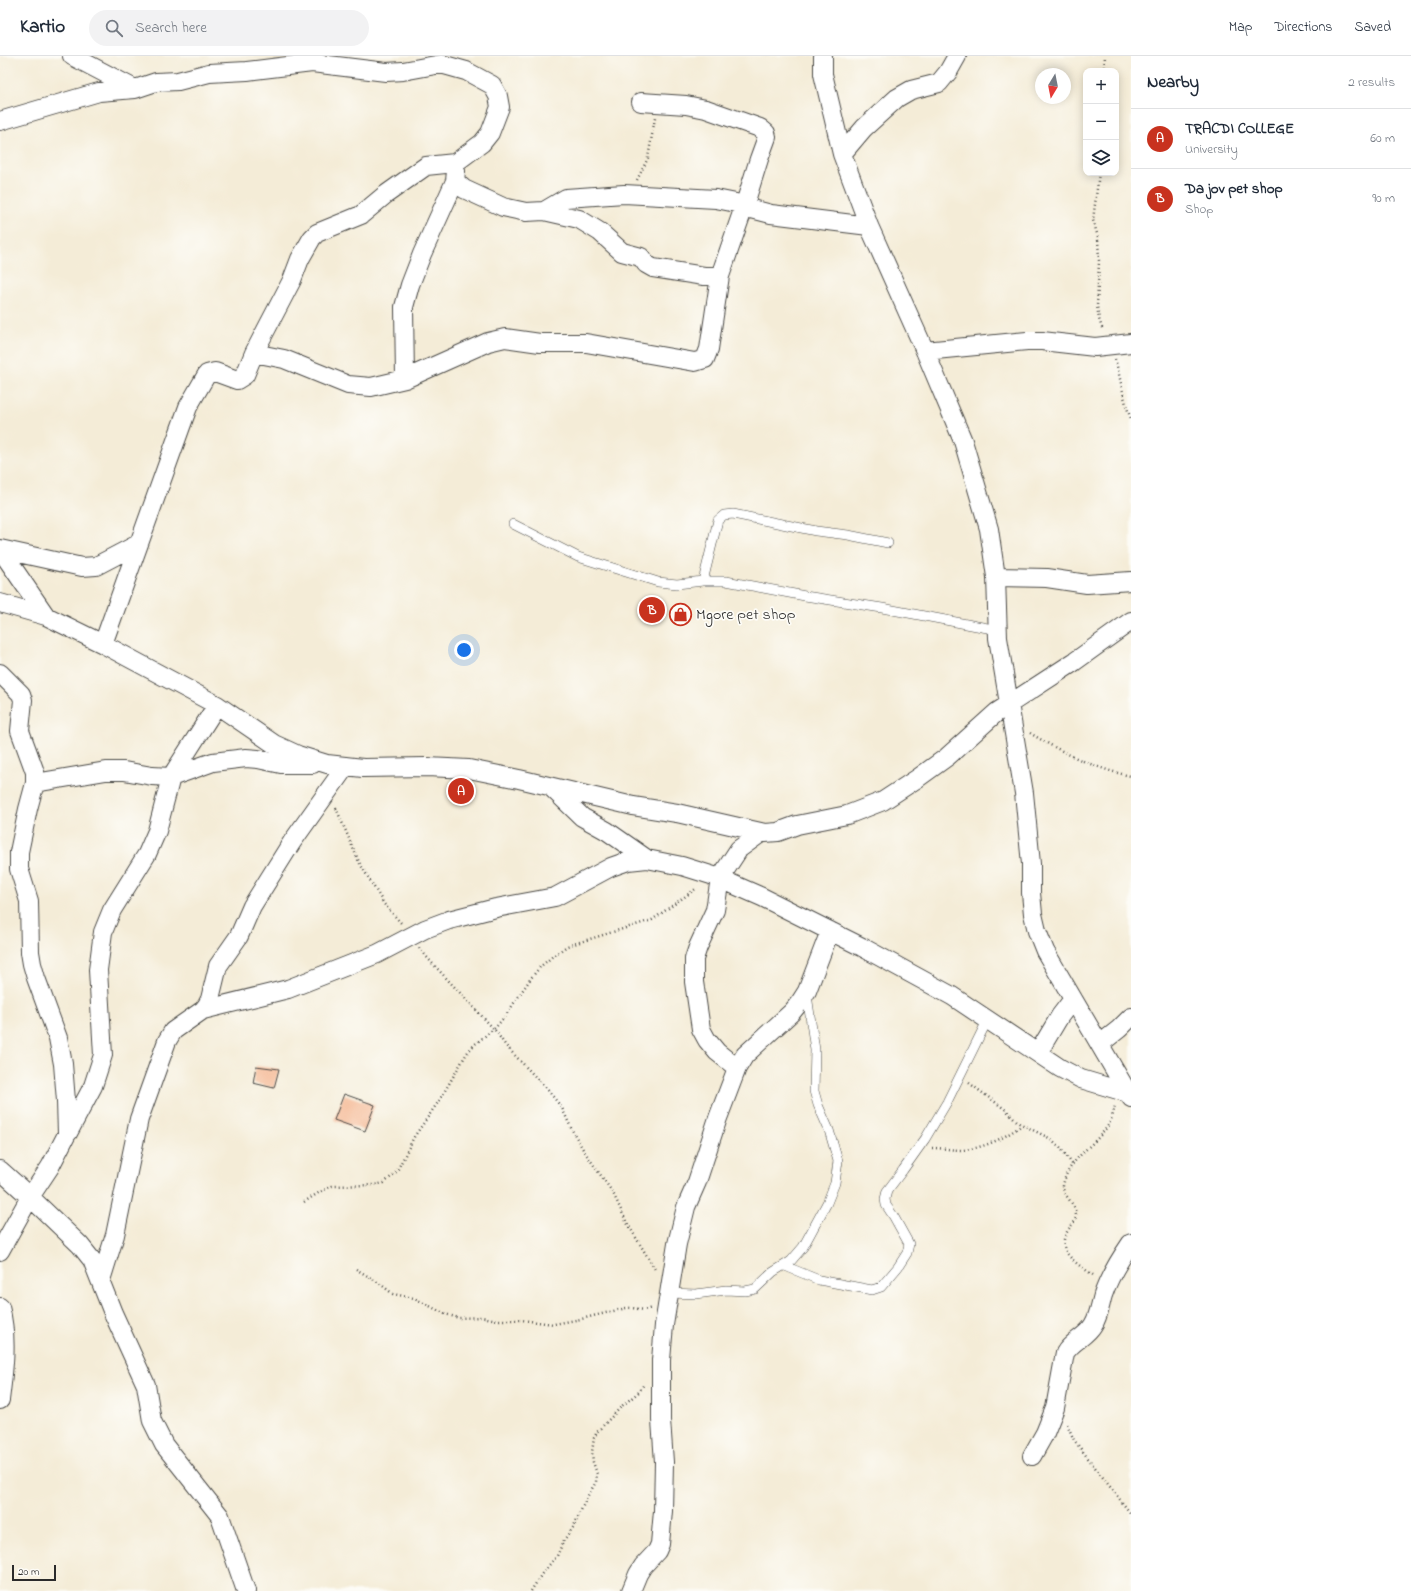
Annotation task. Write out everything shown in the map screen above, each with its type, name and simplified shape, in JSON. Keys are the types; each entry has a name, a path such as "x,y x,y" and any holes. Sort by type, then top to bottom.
{"street":[{"path":"72,56 135,88"},
{"path":"287,56 305,64"},
{"path":"822,56 823,74 842,154 869,226 925,351 963,441 989,529 996,577 998,630 1024,793 1032,864 1031,893 1035,923 1045,951 1100,1044 1125,1094"},
{"path":"842,154 864,128 897,98 910,90 938,82 948,72 957,56"},
{"path":"0,121 99,92 135,88 156,82 178,81 209,73 247,71 312,63 386,72 403,71 441,64 468,64 492,85 498,96 500,107 490,133 482,143 455,163 426,166 397,186 361,215 317,233 312,238 300,259 292,280 254,353 245,375 237,380 215,372 207,374 188,407 102,644"},
{"path":"254,353 284,360 348,385 371,387 405,379 488,342 505,338 540,343 586,343 695,362 705,359 709,349 720,276 744,207 758,159 767,138 766,133 760,128 706,109 649,102"},
{"path":"405,379 404,307 410,285 422,254 455,180 455,163"},
{"path":"455,180 464,189 503,207 526,212 544,211 569,216 590,225 622,252 641,257 646,264 653,268 704,276 720,276"},
{"path":"544,211 566,198 624,194 716,199 736,203 744,207 771,214 869,226"},
{"path":"925,351 1027,341 1042,341 1095,347 1131,343"},
{"path":"46,616 0,549 82,567 96,566 138,544"},
{"path":"996,577 1047,578 1087,584 1131,581"},
{"path":"0,603 46,616 217,705 274,744 298,755 328,764"},
{"path":"35,782 106,771 124,771 157,777 171,777 213,762 246,758 280,764 328,764 363,768 427,767 469,769 519,779 633,806 678,813 761,833 771,833 797,825 847,815 883,801 947,757 997,712 1074,662 1131,621"},
{"path":"0,673 20,694 23,700 20,727 24,743 35,772 35,782 19,852 19,870 29,901 30,952 32,964 37,982 58,1038 62,1058 67,1134"},
{"path":"0,1251 30,1197 50,1167 93,1086 103,1055 98,970 103,932 112,910 147,854 155,837 171,777 217,705"},
{"path":"203,1010 210,999 218,966 239,936 252,906 292,842 346,766"},
{"path":"551,787 582,817 608,831 647,859"},
{"path":"737,1068 717,1052 707,1040 701,1029 694,982 694,959 715,910 717,877 740,849 761,833"},
{"path":"101,1280 116,1235 139,1118 161,1055 173,1031 203,1010 288,989 357,963 426,929 460,917 496,908 555,897 612,867 628,861 647,859 682,866 717,877 762,897 862,947 952,996 1075,1076 1125,1094"},
{"path":"631,1591 638,1574 643,1566 657,1552 660,1544 663,1512 664,1462 661,1412 661,1360 664,1325 677,1244 686,1206 697,1182 718,1118 737,1068 745,1055 792,1012 807,991 830,931"},
{"path":"1038,1053 1060,1016 1073,999"},
{"path":"1100,1044 1131,1017"},
{"path":"0,1170 80,1245 92,1260 101,1280 112,1313 146,1385 152,1421 157,1434 220,1516 246,1591"},
{"path":"1032,1456 1045,1433 1052,1416 1057,1399 1065,1353 1069,1346 1092,1326 1098,1314 1108,1282 1131,1243"},
{"path":"0,1307 4,1323 5,1358 0,1400"}],"lane":[{"path":"703,581 718,520 724,516 733,514 816,531 888,542"},
{"path":"513,524 578,557 658,582 677,584 703,581 726,581 998,630"},
{"path":"669,1294 696,1294 726,1290 745,1291 755,1289 773,1272 791,1261 803,1246 827,1203 835,1183 838,1161 833,1142 814,1091 815,1050 807,991"},
{"path":"785,1266 819,1280 872,1290 881,1287 898,1267 909,1248 906,1237 886,1205 885,1199 887,1191 914,1154 947,1102 988,1019"}],"path":[{"path":"1104,68 1105,56"},
{"path":"624,194 637,180 648,158 649,102"},
{"path":"1099,176 1093,220 1098,237 1099,261 1097,306 1101,325 1110,345 1121,377 1124,399 1131,418"},
{"path":"1012,722 1051,746 1066,753 1113,773 1131,776"},
{"path":"330,789 347,836 359,862 384,904 432,963 494,1029 506,1046 547,1089 562,1108 584,1151 613,1193 626,1221 669,1294 646,1310 626,1308 554,1324 522,1320 498,1320 482,1317 466,1319 445,1314 414,1298 394,1294 380,1283 356,1269"},
{"path":"304,1202 332,1186 374,1185 384,1183 391,1177 397,1170 414,1137 439,1101 467,1053 474,1045 494,1029 506,1015 540,967 567,946 652,920 717,877"},
{"path":"959,1076 1006,1110 1014,1120 1051,1139 1060,1147 1072,1164"},
{"path":"1108,1282 1095,1276 1078,1264 1067,1253 1063,1246 1062,1241 1067,1230 1076,1218 1073,1202 1064,1191 1065,1180 1072,1164 1111,1121 1115,1105 1125,1094"},
{"path":"914,1154 932,1148 962,1150 975,1148 1004,1137 1022,1125"},
{"path":"531,1591 542,1572 557,1556 564,1540 574,1526 584,1502 596,1482 597,1474 593,1462 592,1452 594,1438 597,1432 623,1405 639,1392 646,1380"},
{"path":"1057,1399 1074,1440 1131,1514"}],"building":[{"path":"256,1066 279,1069 274,1088 253,1083"},
{"path":"344,1094 375,1105 365,1131 334,1120"}],"place":[{"name":"Da jov pet shop","path":"652,610"},
{"name":"Mgore pet shop","path":"680,615"},
{"name":"TRACDI COLLEGE","path":"461,791"}]}
